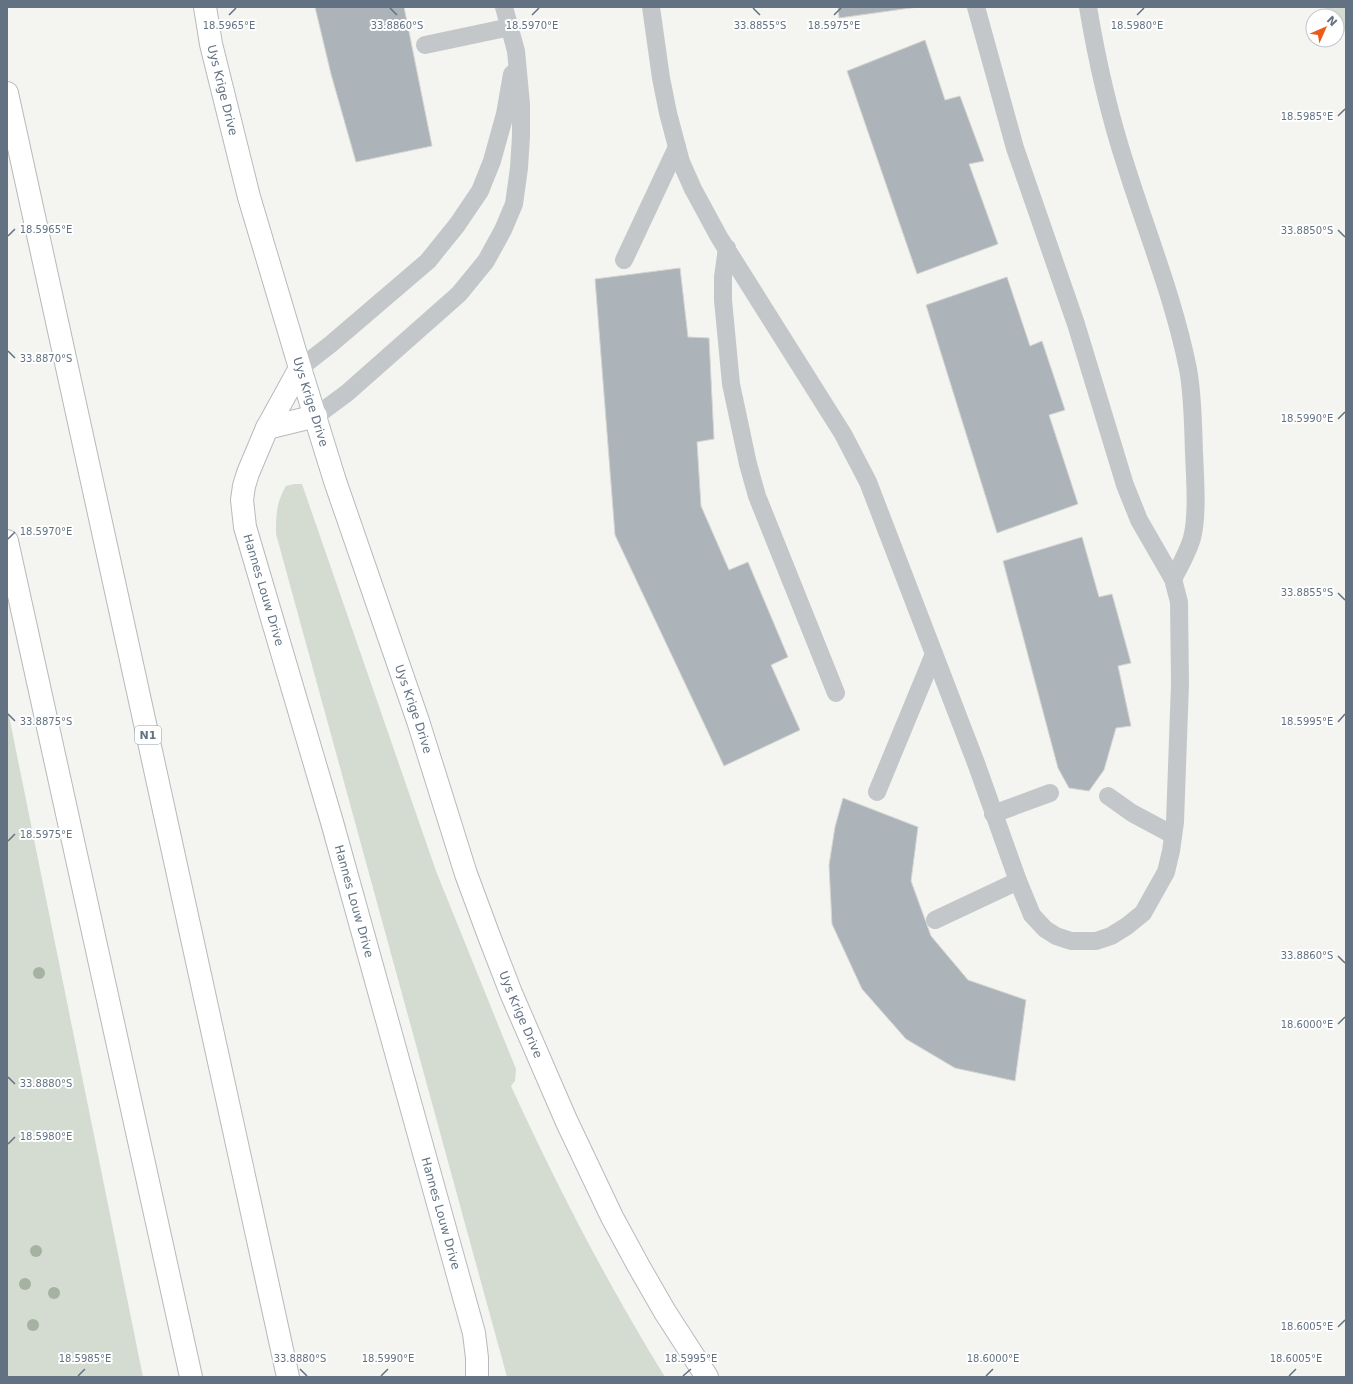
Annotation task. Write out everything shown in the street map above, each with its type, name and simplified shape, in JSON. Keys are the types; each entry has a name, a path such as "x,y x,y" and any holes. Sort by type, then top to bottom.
{"main road":[{"name":"Uys Krige Drive","path":"205,7 211,44 249,197 300,368 335,481 418,721 466,874 511,993 566,1120 612,1217 665,1312 707,1377"},
{"name":"N1","path":"7,93 288,1377"},
{"name":"Hannes Louw Drive","path":"300,368 267,428 251,465 244,486 242,512 245,527 332,822 474,1333 478,1377"},
{"path":"267,428 316,416"},
{"path":"7,541 191,1377"}],"lane":[{"path":"316,416 347,393 459,294 486,261 503,230 514,204 519,168 521,104 516,51 504,7"},
{"path":"651,7 661,78 681,162 719,237 844,434 868,482 976,763 993,814 1032,915 1045,929 1056,936 1071,941 1096,941 1127,926 1143,913 1166,872 1174,822 1180,684 1179,602 1173,579 1139,520 1125,485 1076,324 1015,148 976,7"},
{"path":"1088,7 1097,57 1126,165 1165,281 1182,340 1188,371 1193,417 1196,484 1195,513 1192,536 1186,555 1173,579"},
{"path":"425,45 510,27"},
{"path":"300,368 331,344 428,261 480,191 499,138 516,51"},
{"path":"624,260 677,147"},
{"path":"727,248 723,277 723,300 732,384 748,464 757,496 836,693"},
{"path":"877,792 934,654"},
{"path":"993,814 1050,793"},
{"path":"1108,796 1132,813 1173,835"},
{"path":"935,920 1018,881"}],"shaded area":[{"path":"1325,7 1346,7 1346,33 1345,8"},
{"path":"302,484 436,871 516,1069 515,1081 511,1086 546,1160 603,1270 665,1377 507,1377 276,534 278,504 280,498 286,486"},
{"path":"7,706 143,1377 7,1377"}],"building":[{"path":"315,7 404,7 432,146 356,162 331,74"},
{"path":"838,7 918,7 839,18"},
{"path":"925,40 945,100 960,96 984,161 969,164 998,244 917,274 847,71"},
{"path":"680,268 688,337 709,338 714,439 697,442 701,506 729,570 748,562 788,657 771,665 800,730 724,766 615,535 595,279"},
{"path":"1007,277 1030,346 1042,341 1065,410 1049,415 1078,504 997,533 926,305"},
{"path":"1082,537 1099,597 1112,594 1131,663 1118,666 1131,726 1116,728 1104,770 1089,791 1069,788 1058,768 1003,561"},
{"path":"843,798 918,827 911,881 931,936 968,980 1026,1000 1015,1081 955,1068 906,1039 862,989 832,924 829,865 835,827"}]}
